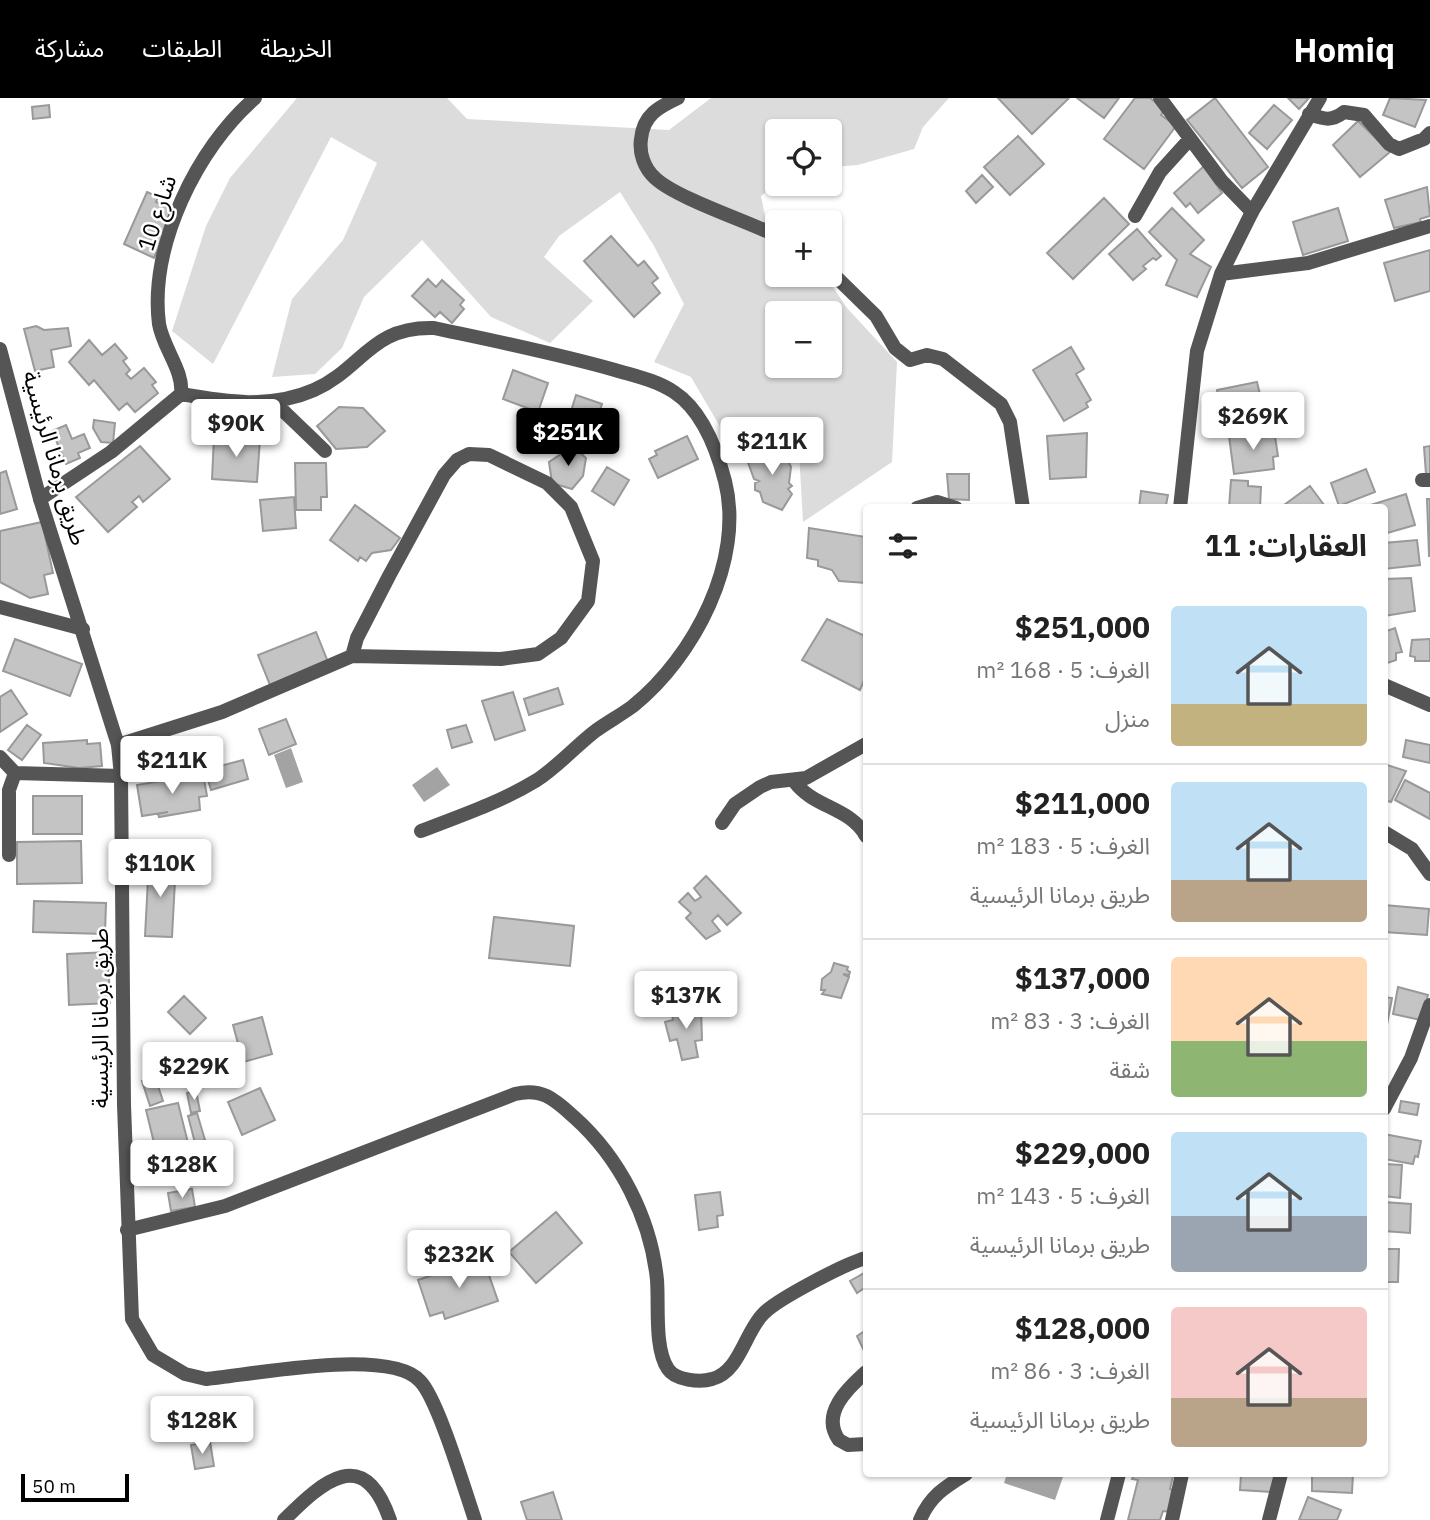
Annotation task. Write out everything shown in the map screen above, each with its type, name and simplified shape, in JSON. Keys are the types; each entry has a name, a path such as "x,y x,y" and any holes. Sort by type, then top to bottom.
{"street":[{"name":"شارع 10","path":"181,394 182,386 163,343 159,320 167,242 192,176 228,122 255,98"},
{"path":"678,98 656,108 644,125 640,150 650,173 670,188 765,231"},
{"path":"1160,98 1232,193 1252,212"},
{"path":"1180,504 1197,351 1221,274 1252,212 1320,98"},
{"path":"1309,114 1326,120 1334,120 1344,112 1364,115 1389,144 1399,149 1424,139 1430,133"},
{"path":"1135,216 1160,172 1189,139"},
{"path":"1221,274 1308,263 1430,226"},
{"path":"842,283 876,316 901,355 910,360 927,355 943,359 1001,404 1010,422 1022,504"},
{"path":"40,499 111,452 181,394 246,403 274,402 314,390 390,334 415,328 434,328 570,357 653,381 675,392 695,412 718,453 729,495 731,527 719,581 696,631 666,671 634,705 595,731 539,779 485,807 421,831"},
{"name":"طريق برمانا الرئيسية","path":"0,349 40,499 118,744 121,776 127,1230 132,1319 153,1354 185,1374 205,1379 360,1362 391,1367 420,1380 431,1401 475,1520"},
{"path":"274,402 325,451"},
{"path":"118,744 222,712 352,656 500,659 538,654 561,638 589,601 593,561 571,507 547,482 489,455 470,454 457,460 444,475 389,576 357,638 352,656"},
{"path":"1,609 83,629"},
{"path":"1388,687 1430,705"},
{"path":"722,823 735,804 747,794 771,782 806,778 863,746"},
{"path":"0,757 15,773"},
{"path":"15,773 23,771 121,776"},
{"path":"9,855 9,790 15,773"},
{"path":"794,781 814,800 859,822 863,829"},
{"path":"1388,834 1412,849 1430,874"},
{"path":"1388,1101 1415,1050 1430,1004"},
{"path":"127,1230 196,1215 299,1179 515,1094 539,1091 552,1097 600,1142 634,1199 651,1246 657,1279 659,1338 665,1364 676,1376 695,1380 720,1376 730,1366 766,1310 863,1260"},
{"path":"863,1375 839,1401 832,1425 839,1440 848,1445 863,1444"},
{"path":"284,1520 309,1495 333,1477 344,1474 359,1477 372,1484 390,1520"},
{"path":"920,1520 928,1503 939,1491 961,1477"},
{"path":"1107,1520 1118,1477"},
{"path":"1172,1520 1181,1477"},
{"path":"1269,1520 1280,1477"}],"shaded area":[{"path":"297,98 447,98 467,119 669,130 711,98 949,98 923,127 914,149 858,165 842,166 842,119 765,119 765,193 761,196 765,216 765,287 833,287 847,308 897,362 892,462 803,522 797,417 725,435 691,377 654,362 684,304 654,246 620,192 559,236 544,257 593,301 550,343 491,317 422,240 364,297 342,348 315,374 272,377 292,299 343,240 377,163 331,137 213,364 172,331 206,226 230,178"},
{"path":"291,748 303,782 286,788 274,755"},
{"path":"437,767 450,785 424,802 412,785"},
{"path":"1006,1477 1063,1477 1055,1500 1004,1483"}],"building":[{"path":"998,98 1069,98 1032,134"},
{"path":"1077,98 1119,98 1104,118"},
{"path":"1135,98 1150,98 1165,109 1161,115 1176,126 1144,169 1104,139"},
{"path":"1215,98 1268,167 1242,188 1187,120"},
{"path":"1288,98 1309,98 1299,109"},
{"path":"1390,98 1426,100 1415,127 1383,115"},
{"path":"49,105 50,117 33,119 32,107"},
{"path":"1274,105 1292,120 1267,149 1249,133"},
{"path":"1358,121 1390,152 1360,177 1333,145"},
{"path":"1018,136 1044,164 1010,195 984,167"},
{"path":"1204,166 1222,193 1198,213 1190,203 1186,207 1174,193"},
{"path":"982,175 993,187 976,203 966,191"},
{"path":"1427,187 1430,216 1420,219 1421,222 1394,228 1385,200"},
{"path":"147,192 158,197 156,202 175,211 154,258 124,244"},
{"path":"1104,198 1129,224 1073,279 1047,253"},
{"path":"1172,208 1204,240 1190,254 1211,267 1197,297 1166,285 1177,260 1149,232"},
{"path":"1338,208 1348,241 1303,255 1293,222"},
{"path":"1137,229 1161,256 1156,260 1153,258 1143,266 1146,269 1133,280 1109,254"},
{"path":"611,236 638,266 644,261 658,278 652,283 660,293 634,317 584,261"},
{"path":"1430,250 1430,291 1395,301 1384,263"},
{"path":"428,279 436,287 442,280 464,300 460,305 464,309 452,323 440,312 435,317 412,296"},
{"path":"36,326 44,330 68,328 71,346 51,350 54,367 35,371 24,329"},
{"path":"89,340 102,355 115,344 127,358 123,361 130,370 126,374 131,379 144,368 156,382 152,385 158,393 135,412 127,403 119,410 94,380 89,385 69,362"},
{"path":"1071,347 1084,369 1076,374 1091,400 1086,403 1088,407 1064,421 1033,370"},
{"path":"513,370 548,383 538,412 503,399"},
{"path":"1257,382 1262,403 1258,404 1260,417 1224,425 1217,390"},
{"path":"576,395 602,404 594,429 568,421"},
{"path":"339,407 363,408 385,431 367,447 336,449 317,426"},
{"path":"94,420 115,423 113,443 101,442 93,428"},
{"path":"66,425 72,439 84,434 90,448 78,453 80,458 66,464 52,431"},
{"path":"1274,430 1278,456 1273,457 1274,469 1234,474 1229,436"},
{"path":"1087,433 1086,477 1050,479 1047,436"},
{"path":"214,436 260,439 257,482 212,479"},
{"path":"687,436 698,459 658,478 649,459 657,455 655,451"},
{"path":"140,446 170,479 143,502 139,496 132,502 137,507 108,532 76,497"},
{"path":"573,446 586,458 583,476 572,489 552,483 549,462"},
{"path":"1430,446 1430,474 1426,474 1424,447"},
{"path":"782,448 791,467 789,483 792,486 788,489 792,494 782,510 763,502 760,492 755,490 755,483 759,481 754,479 746,457"},
{"path":"295,463 326,463 327,497 321,497 321,510 296,510"},
{"path":"607,467 629,480 614,505 592,491"},
{"path":"1366,469 1375,492 1338,504 1331,483"},
{"path":"6,471 17,509 0,514 0,473"},
{"path":"947,474 969,474 969,500 949,499"},
{"path":"1231,480 1248,481 1248,486 1261,487 1260,504 1229,504"},
{"path":"1310,486 1323,504 1285,504"},
{"path":"1141,491 1168,495 1166,504 1139,504"},
{"path":"1406,494 1415,525 1388,533 1388,504 1374,504"},
{"path":"294,497 296,528 263,531 260,500"},
{"path":"1427,499 1430,499 1430,556 1429,556"},
{"path":"355,505 400,538 391,550 372,553 366,561 360,557 358,561 330,540"},
{"path":"42,522 53,573 44,575 48,594 30,598 0,582 0,531"},
{"path":"809,528 863,537 863,583 839,581 832,570 818,566 818,560 807,558"},
{"path":"1417,540 1420,565 1388,569 1388,543"},
{"path":"1411,578 1415,611 1388,615 1388,579"},
{"path":"827,619 863,635 863,683 860,690 802,660"},
{"path":"1395,628 1402,652 1396,653 1396,660 1388,663 1388,631"},
{"path":"316,632 328,662 270,685 258,655"},
{"path":"15,639 82,664 70,696 3,671"},
{"path":"1430,639 1430,661 1415,661 1415,657 1410,656 1412,640"},
{"path":"558,688 563,704 529,715 524,699"},
{"path":"11,690 27,714 0,732 0,697"},
{"path":"513,692 525,730 495,740 482,701"},
{"path":"286,719 296,744 269,755 259,729"},
{"path":"27,725 41,735 22,760 8,750"},
{"path":"466,725 472,742 452,748 447,730"},
{"path":"87,740 87,744 100,743 102,766 79,768 44,763 43,743"},
{"path":"1406,740 1430,745 1430,763 1403,757"},
{"path":"243,760 248,779 211,790 205,770"},
{"path":"1388,765 1406,771 1391,802 1388,801"},
{"path":"203,774 207,796 199,797 200,810 159,817 158,814 168,812 142,816 137,785"},
{"path":"1405,780 1430,793 1430,819 1395,800"},
{"path":"33,796 82,796 82,834 33,834"},
{"path":"81,841 82,883 17,884 17,842"},
{"path":"149,860 176,862 172,937 145,936"},
{"path":"706,876 741,913 727,925 718,915 712,921 720,931 706,939 686,918 691,913 679,902 688,893 695,901 701,897 694,888"},
{"path":"34,901 106,903 105,934 33,932"},
{"path":"1388,905 1429,909 1427,935 1388,932"},
{"path":"494,917 574,926 570,966 489,958"},
{"path":"108,952 110,1003 69,1005 67,954"},
{"path":"834,963 848,967 850,972 849,975 843,974 849,977 841,998 822,994 825,990 821,990 822,979 831,972"},
{"path":"1398,987 1428,995 1421,1020 1393,1014"},
{"path":"184,996 206,1018 190,1034 168,1012"},
{"path":"1388,998 1392,998 1388,1019"},
{"path":"701,1007 702,1040 695,1041 698,1057 682,1060 677,1039 670,1041 665,1022 673,1020 672,1013"},
{"path":"262,1017 272,1054 243,1062 233,1025"},
{"path":"155,1077 163,1101 150,1106 142,1081"},
{"path":"260,1088 275,1120 242,1135 228,1102"},
{"path":"196,1091 200,1111 191,1113 187,1093"},
{"path":"1401,1101 1419,1104 1417,1115 1399,1112"},
{"path":"178,1103 188,1143 156,1151 146,1110"},
{"path":"197,1113 205,1140 195,1143 188,1116"},
{"path":"1388,1135 1421,1141 1418,1157 1415,1156 1413,1164 1388,1160"},
{"path":"1388,1164 1402,1165 1400,1198 1388,1196"},
{"path":"192,1189 195,1207 171,1211 168,1193"},
{"path":"720,1192 723,1215 717,1216 718,1227 699,1230 695,1195"},
{"path":"1388,1202 1411,1204 1410,1233 1388,1231"},
{"path":"556,1212 582,1243 536,1283 509,1252"},
{"path":"1388,1249 1399,1249 1398,1282 1388,1282"},
{"path":"483,1258 498,1301 445,1319 443,1312 430,1316 418,1280"},
{"path":"863,1274 863,1289 857,1293 850,1281"},
{"path":"863,1332 863,1349 857,1336"},
{"path":"210,1442 214,1466 195,1469 191,1445"},
{"path":"1173,1477 1170,1489 1175,1491 1170,1512 1163,1511 1160,1520 1128,1520 1138,1480 1132,1479"},
{"path":"1241,1477 1278,1477 1273,1492 1240,1490"},
{"path":"1312,1477 1353,1477 1352,1493 1312,1491"},
{"path":"553,1492 562,1520 527,1520 521,1502"},
{"path":"1308,1497 1341,1510 1337,1520 1299,1520"}]}
